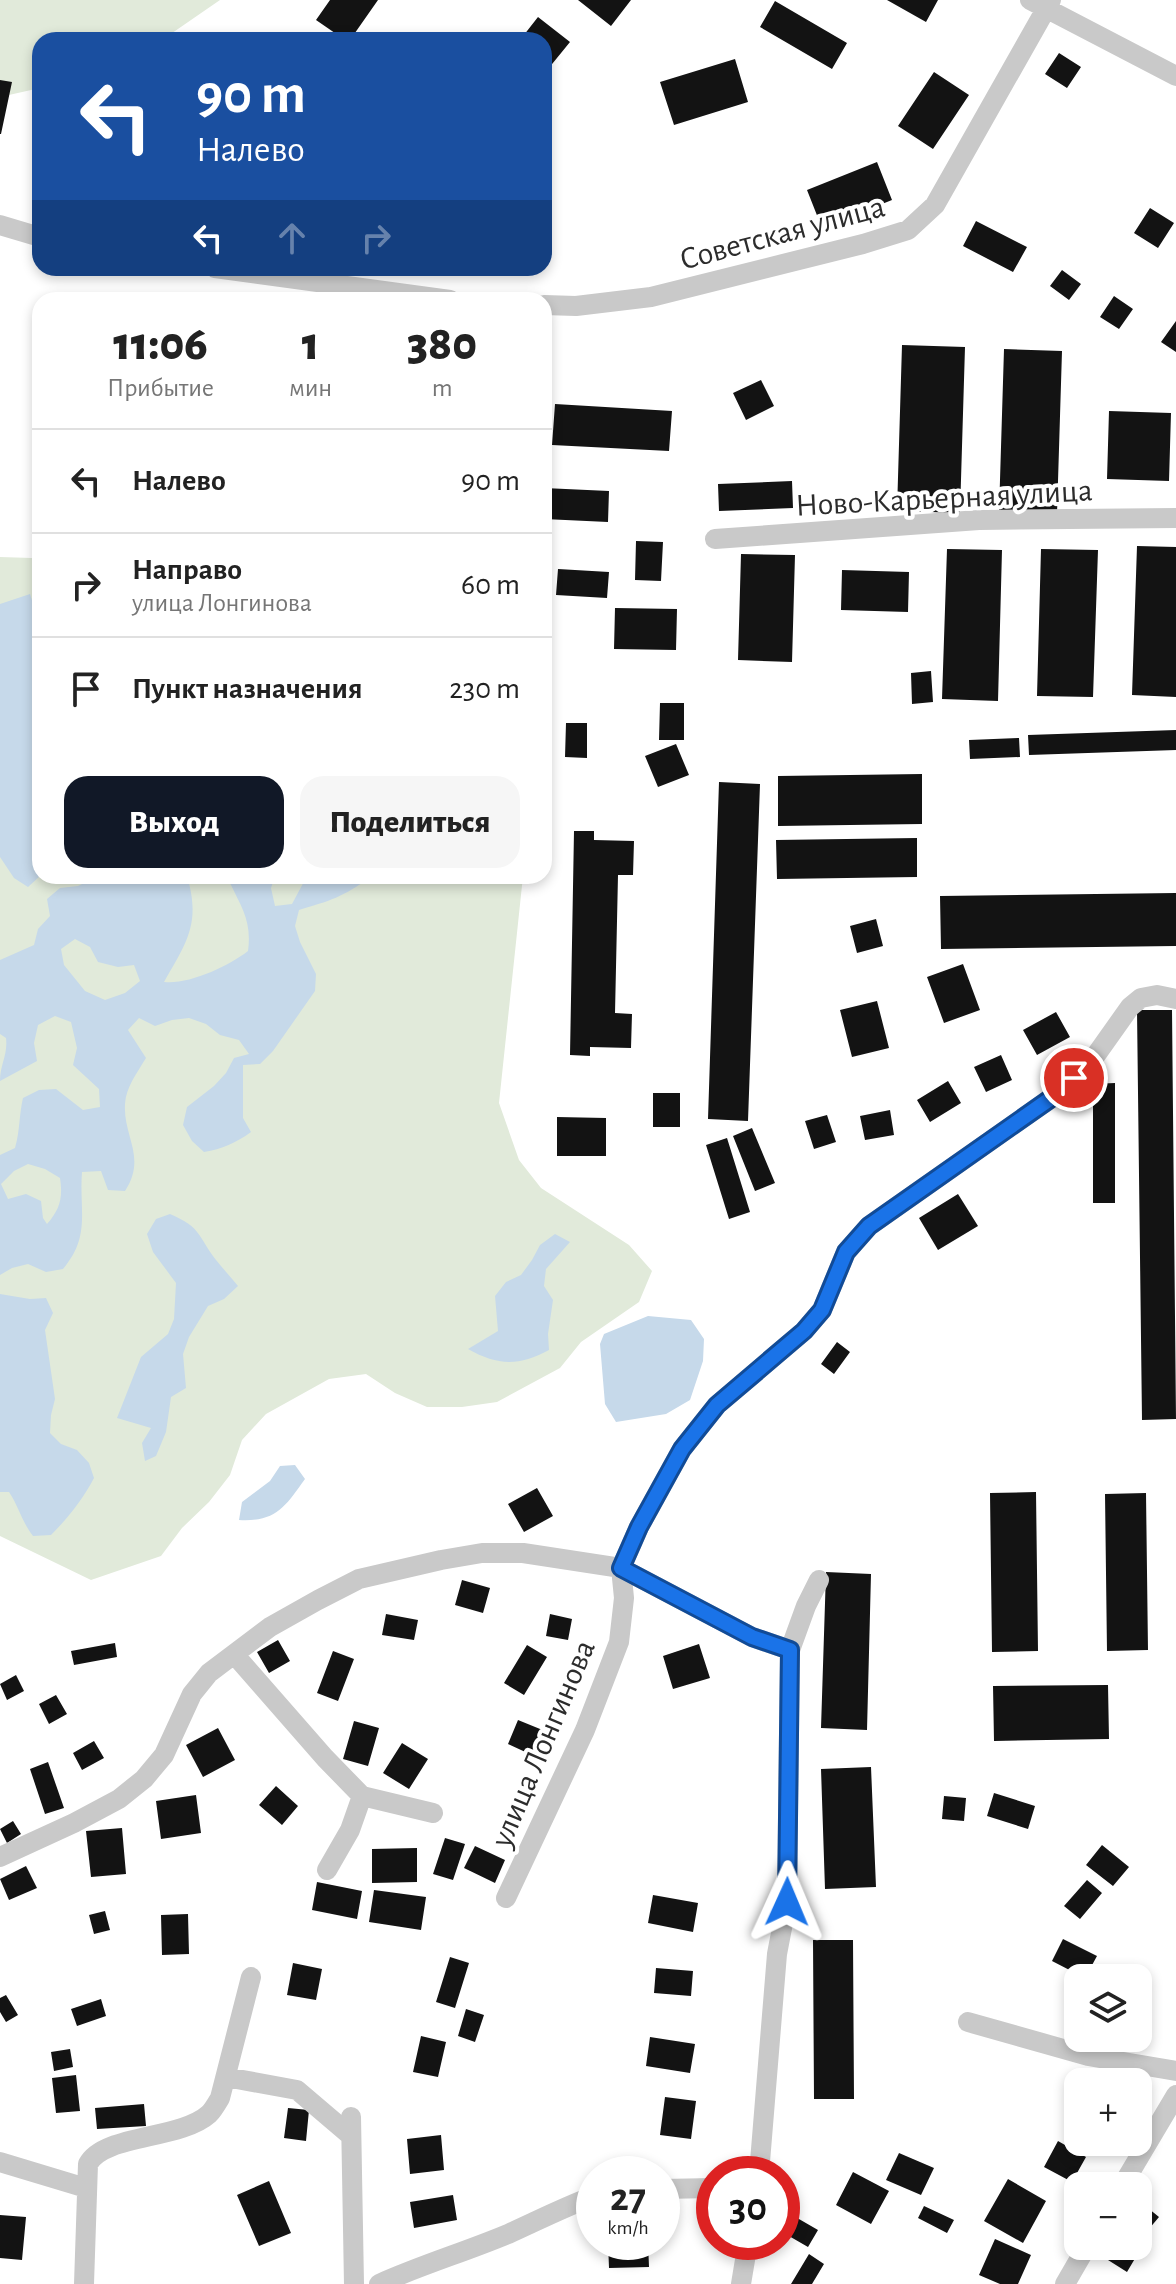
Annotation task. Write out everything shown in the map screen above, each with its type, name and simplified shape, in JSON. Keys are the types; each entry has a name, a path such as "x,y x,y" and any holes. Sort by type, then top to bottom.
{"street":[{"path":"1042,3 1176,76"},
{"name":"Советская улица","path":"552,305 576,306 651,297 908,230 935,205 1042,3"},
{"path":"0,225 32,235"},
{"path":"274,276 391,292"},
{"name":"Ново-Карьерная улица","path":"715,539 979,520 1176,518"},
{"name":"улица Лонгинова","path":"506,1898 585,1730 619,1642 624,1598 621,1568 639,1527 682,1449 717,1405 804,1331 822,1310 846,1252 869,1226 1057,1094 1091,1062 1130,1007 1141,998 1157,995 1176,999"},
{"path":"0,1857 119,1799 144,1779 164,1755 192,1694 209,1673 270,1627 359,1579 482,1553 523,1553 621,1568 752,1637 790,1650"},
{"path":"760,2156 777,1954 787,1902 790,1650 819,1580"},
{"path":"234,1654 362,1796 433,1813"},
{"path":"327,1870 350,1830 362,1796"},
{"path":"84,2284 88,2164 93,2155 103,2149 189,2126 210,2114 220,2098 251,1977"},
{"path":"968,2022 1088,2056 1176,2071"},
{"path":"226,2077 297,2090 351,2127 354,2284"},
{"path":"1130,2172 1176,2095"},
{"path":"0,2162 86,2188"},
{"path":"379,2284 421,2265 508,2234 576,2202"},
{"path":"741,2284 745,2260"},
{"path":"1065,2284 1079,2260"}],"green space":[{"path":"0,0 220,0 174,32 32,32 32,90 0,97"},
{"path":"0,557 32,558 32,884 522,884 499,1103 519,1160 541,1188 629,1245 652,1271 639,1302 581,1342 560,1368 497,1402 462,1407 427,1407 395,1393 366,1374 329,1379 266,1414 242,1440 230,1475 161,1556 91,1580 0,1536"}],"water":[{"path":"30,594 32,600 32,883 28,887 14,878 0,857 0,604"},
{"path":"82,884 189,884 193,907 189,932 164,982 174,982 208,973 248,951 247,923 230,884 272,884 275,906 292,904 303,884 360,884 336,898 299,910 295,926 316,974 315,991 273,1051 260,1064 243,1065 243,1118 251,1132 229,1145 204,1152 192,1141 183,1125 187,1107 214,1086 234,1058 249,1054 239,1040 220,1035 206,1024 189,1018 155,1026 139,1018 128,1030 146,1058 132,1080 125,1104 134,1168 125,1191 108,1190 101,1171 82,1172 81,1234 72,1257 63,1269 46,1272 28,1264 0,1275 0,1155 15,1148 23,1098 39,1090 56,1089 83,1110 100,1107 99,1089 73,1065 77,1048 71,1022 55,1016 38,1025 34,1043 37,1061 0,1081 6,1038 0,1034 0,960 34,945 38,929 50,916 47,899 60,888","holes":["75,939 90,947 98,962 118,967 134,965 140,981 125,993 105,1000 85,991 64,965 61,949","28,1164 60,1178 61,1192 60,1203 47,1224 41,1201 26,1194 8,1199 1,1184 14,1171"]},
{"path":"170,1214 194,1228 238,1286 224,1299 208,1306 189,1337 183,1354 186,1388 171,1397 166,1432 156,1456 145,1461 142,1443 151,1428 117,1418 141,1357 168,1334 174,1319 176,1283 153,1252 147,1234 156,1219"},
{"path":"555,1234 570,1242 546,1269 544,1286 553,1300 549,1350 528,1359 508,1362 489,1359 468,1349 498,1331 495,1296 506,1282 521,1275 540,1245"},
{"path":"0,1294 46,1298 53,1313 45,1330 55,1399 50,1433 61,1444 77,1450 89,1463 94,1478 75,1508 51,1535 33,1536 9,1492 0,1492"},
{"path":"648,1316 691,1320 704,1339 703,1361 690,1400 666,1414 616,1422 605,1404 600,1344 604,1334"},
{"path":"295,1465 305,1479 285,1505 262,1518 239,1520 242,1502 270,1481 280,1466"}],"building":[{"path":"330,0 378,0 356,32 333,32 316,20"},
{"path":"578,0 631,0 611,26"},
{"path":"887,0 938,0 926,22"},
{"path":"775,1 847,43 832,69 760,27"},
{"path":"538,17 570,42 552,64 552,32 526,32"},
{"path":"1059,53 1081,67 1067,88 1045,74"},
{"path":"735,59 748,102 674,125 660,82"},
{"path":"934,72 969,95 933,149 898,126"},
{"path":"0,80 12,82 1,134 0,134"},
{"path":"877,162 892,200 822,228 807,190"},
{"path":"1150,208 1174,223 1158,248 1134,233"},
{"path":"976,221 1027,247 1013,272 963,246"},
{"path":"1062,270 1081,284 1069,300 1050,286"},
{"path":"1114,296 1133,309 1119,329 1100,317"},
{"path":"1176,321 1176,352 1161,342"},
{"path":"902,345 965,347 960,513 897,511"},
{"path":"1004,349 1062,351 1057,514 999,513"},
{"path":"761,380 774,406 746,420 733,393"},
{"path":"555,404 672,411 669,451 552,445"},
{"path":"1109,411 1171,413 1169,481 1107,479"},
{"path":"792,481 793,508 719,511 718,484"},
{"path":"552,488 609,491 608,522 552,519"},
{"path":"636,541 663,542 661,581 635,580"},
{"path":"1137,546 1176,547 1176,697 1132,695"},
{"path":"947,549 1002,550 998,701 942,699"},
{"path":"1041,549 1098,550 1093,697 1037,696"},
{"path":"741,554 795,555 792,662 738,660"},
{"path":"558,569 609,572 607,598 556,595"},
{"path":"842,570 909,572 908,612 841,610"},
{"path":"615,608 677,609 676,650 614,649"},
{"path":"931,671 933,702 912,704 911,673"},
{"path":"660,703 684,703 684,740 659,740"},
{"path":"566,723 587,723 587,758 565,757"},
{"path":"1176,730 1176,750 1029,755 1028,735"},
{"path":"1019,738 1020,757 970,759 969,740"},
{"path":"676,744 689,775 658,787 645,756"},
{"path":"922,774 922,824 778,826 778,776"},
{"path":"719,782 760,784 748,1121 708,1119"},
{"path":"574,831 594,831 594,840 634,841 633,875 618,875 615,1013 632,1014 631,1048 590,1047 590,1056 570,1055"},
{"path":"917,838 917,877 777,879 776,840"},
{"path":"1176,893 1176,946 941,949 940,896"},
{"path":"876,919 883,946 857,953 850,926"},
{"path":"963,964 980,1010 944,1023 927,977"},
{"path":"877,1001 889,1048 852,1057 840,1010"},
{"path":"1137,1010 1172,1010 1176,1419 1142,1420"},
{"path":"1056,1012 1070,1037 1037,1055 1023,1030"},
{"path":"1001,1055 1012,1080 986,1092 974,1067"},
{"path":"948,1081 961,1103 930,1122 917,1100"},
{"path":"1115,1083 1115,1203 1093,1203 1093,1084"},
{"path":"653,1093 680,1093 680,1127 653,1127"},
{"path":"890,1110 894,1135 865,1140 860,1116"},
{"path":"827,1115 836,1142 814,1149 805,1121"},
{"path":"557,1117 606,1118 606,1156 557,1156"},
{"path":"752,1128 775,1183 755,1191 733,1136"},
{"path":"727,1138 750,1212 729,1219 706,1145"},
{"path":"958,1194 978,1226 938,1250 919,1218"},
{"path":"837,1342 850,1352 834,1374 821,1364"},
{"path":"537,1488 553,1516 524,1532 508,1504"},
{"path":"1036,1492 1038,1651 992,1652 990,1493"},
{"path":"1146,1493 1148,1650 1107,1651 1105,1494"},
{"path":"826,1572 871,1574 867,1730 821,1728"},
{"path":"462,1580 490,1588 483,1613 455,1605"},
{"path":"386,1614 418,1620 414,1640 382,1635"},
{"path":"550,1614 572,1619 568,1640 546,1636"},
{"path":"278,1640 290,1661 269,1673 257,1652"},
{"path":"115,1643 117,1657 74,1665 71,1651"},
{"path":"699,1644 710,1678 673,1689 663,1656"},
{"path":"527,1645 547,1657 524,1695 504,1683"},
{"path":"333,1651 354,1659 338,1701 317,1693"},
{"path":"16,1675 24,1691 7,1700 0,1684"},
{"path":"1108,1685 1109,1739 994,1741 993,1686"},
{"path":"56,1695 67,1714 49,1724 39,1704"},
{"path":"518,1720 545,1731 534,1756 508,1744"},
{"path":"354,1721 379,1728 368,1766 343,1759"},
{"path":"218,1728 235,1760 203,1777 186,1745"},
{"path":"94,1741 104,1758 82,1770 73,1753"},
{"path":"402,1743 428,1759 409,1789 383,1773"},
{"path":"48,1762 64,1808 45,1814 30,1769"},
{"path":"871,1767 876,1887 825,1889 821,1769"},
{"path":"276,1786 298,1806 282,1825 259,1805"},
{"path":"994,1793 1035,1806 1028,1829 987,1816"},
{"path":"196,1795 201,1833 161,1839 156,1801"},
{"path":"944,1796 966,1798 964,1821 942,1819"},
{"path":"13,1821 21,1834 7,1843 0,1829"},
{"path":"122,1828 126,1874 91,1877 86,1831"},
{"path":"445,1838 465,1844 453,1880 433,1874"},
{"path":"1102,1845 1129,1867 1113,1886 1086,1865"},
{"path":"475,1846 505,1860 495,1883 464,1868"},
{"path":"417,1848 417,1882 372,1883 372,1849"},
{"path":"26,1866 37,1888 9,1900 0,1879"},
{"path":"1087,1880 1102,1893 1080,1919 1064,1906"},
{"path":"317,1882 362,1891 357,1919 312,1910"},
{"path":"374,1890 426,1897 421,1930 369,1922"},
{"path":"653,1895 698,1903 693,1932 648,1923"},
{"path":"105,1911 110,1930 94,1934 89,1915"},
{"path":"188,1914 189,1954 162,1955 161,1915"},
{"path":"1063,1939 1097,1956 1093,1964 1064,1964 1064,1967 1052,1961"},
{"path":"813,1940 853,1940 854,2099 814,2099"},
{"path":"450,1957 469,1963 455,2008 436,2002"},
{"path":"293,1963 322,1969 316,2000 287,1995"},
{"path":"656,1968 693,1971 691,1996 654,1993"},
{"path":"6,1995 18,2015 6,2022 0,2012 0,1998"},
{"path":"101,1999 106,2016 77,2026 71,2009"},
{"path":"466,2009 484,2015 475,2042 458,2036"},
{"path":"421,2036 446,2042 438,2077 413,2072"},
{"path":"650,2037 695,2044 690,2073 646,2066"},
{"path":"70,2049 73,2067 54,2071 51,2052"},
{"path":"76,2075 80,2111 56,2113 52,2078"},
{"path":"665,2097 696,2101 691,2139 660,2135"},
{"path":"144,2104 146,2126 97,2129 95,2108"},
{"path":"288,2108 309,2110 306,2141 284,2138"},
{"path":"441,2135 444,2170 410,2174 407,2139"},
{"path":"1058,2141 1064,2144 1064,2156 1086,2157 1078,2172 1064,2172 1064,2178 1044,2167"},
{"path":"899,2153 934,2168 921,2195 886,2180"},
{"path":"853,2172 889,2191 871,2224 836,2205"},
{"path":"1008,2179 1046,2201 1023,2243 984,2221"},
{"path":"269,2181 291,2233 259,2246 237,2195"},
{"path":"453,2195 457,2220 414,2228 410,2202"},
{"path":"924,2206 954,2220 947,2233 918,2218"},
{"path":"1152,2211 1159,2217 1152,2225"},
{"path":"0,2215 26,2217 22,2260 0,2258"},
{"path":"800,2220 818,2230 808,2247 800,2242"},
{"path":"995,2239 1031,2255 1018,2284 1000,2284 979,2275"},
{"path":"809,2254 824,2264 812,2284 791,2284"},
{"path":"609,2260 649,2260 649,2267 609,2268"},
{"path":"1108,2260 1134,2260 1127,2272"}],"route":[{"path":"787,1902 790,1650 752,1637 621,1568 639,1527 682,1449 717,1405 804,1331 822,1310 846,1252 869,1226 1057,1094 1074,1078"}]}
